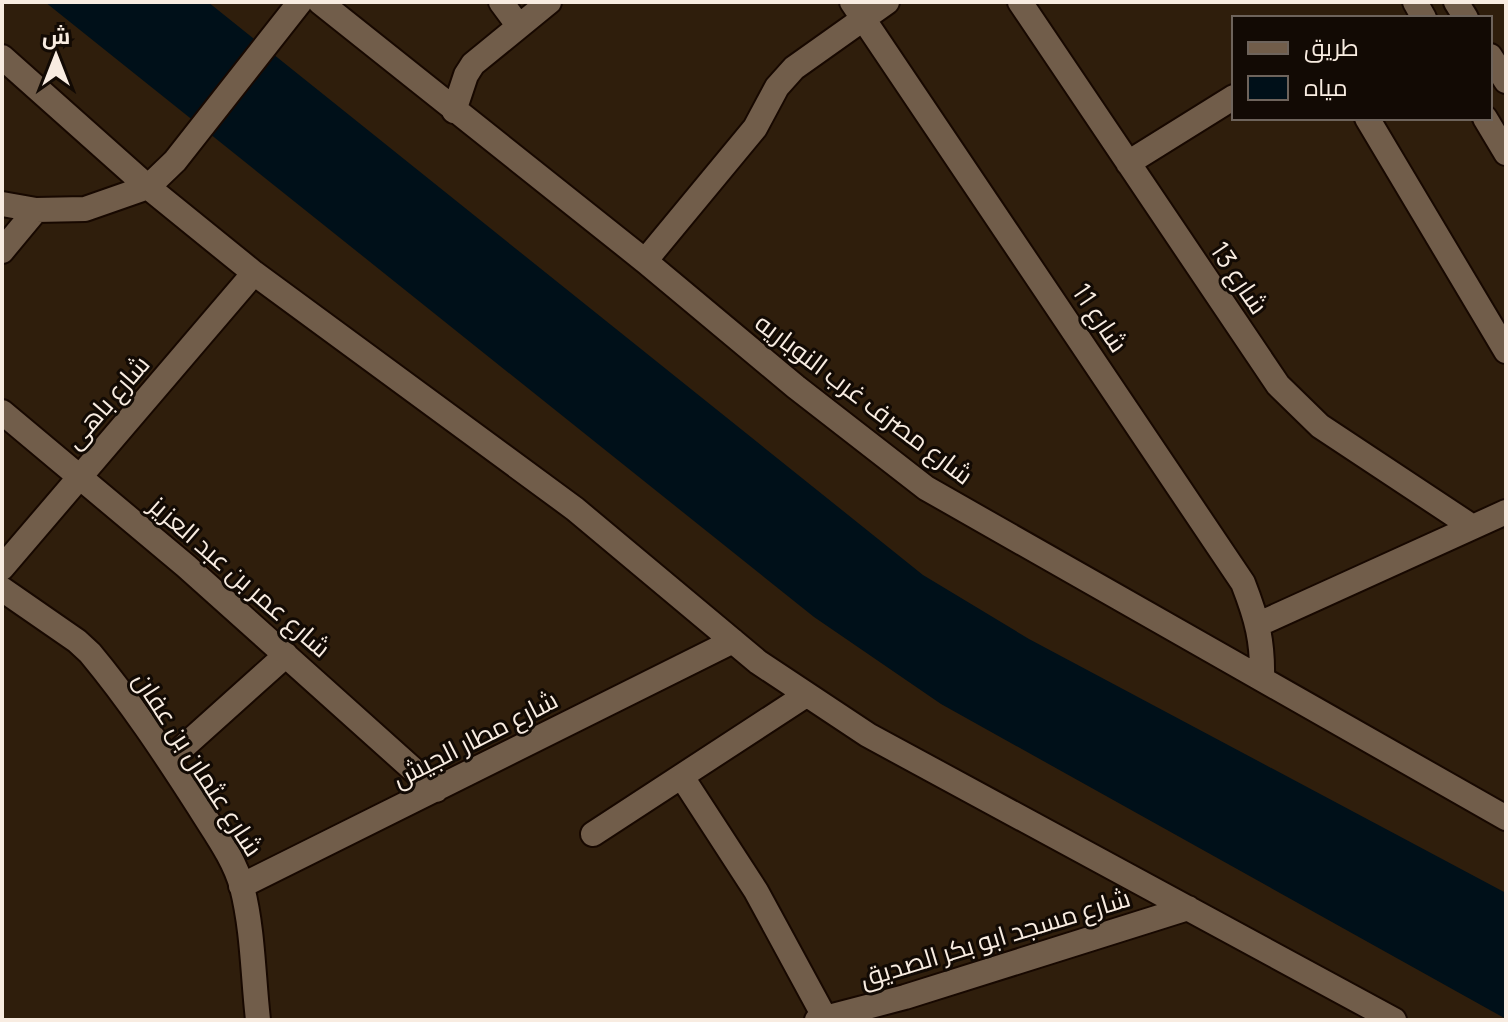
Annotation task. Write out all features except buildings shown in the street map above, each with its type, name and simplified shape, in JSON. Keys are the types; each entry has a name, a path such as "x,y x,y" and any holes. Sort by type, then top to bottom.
{"street":[{"name":"شارع مصرف غرب النوباريه","path":"320,2 645,261 796,387 926,488 1506,818"},
{"path":"501,2 518,25"},
{"path":"454,111 473,64 549,2"},
{"path":"645,261 755,128 777,87 794,68 858,10 887,2"},
{"name":"شارع 13","path":"1020,2 1262,363 1297,405 1320,426 1471,526"},
{"path":"2,204 36,210 85,209 148,187 175,161 294,9"},
{"name":"شارع 11","path":"858,10 1243,583 1259,624 1263,651 1262,679"},
{"path":"2,57 148,187 254,273 575,509 733,641 806,695 896,750 1394,1020"},
{"path":"1492,59 1506,81"},
{"path":"1128,163 1232,98"},
{"path":"1368,120 1506,351"},
{"path":"1486,120 1506,153"},
{"path":"2,251 36,210"},
{"name":"شارع باهى","path":"2,568 254,273"},
{"name":"شارع عمر بن عبد العزيز","path":"2,412 286,655 436,790"},
{"path":"1259,624 1506,512"},
{"name":"شارع عثمان بن عفان","path":"2,589 90,653 169,760 235,866 250,935 258,1020"},
{"name":"شارع مطار الجيش","path":"241,886 733,641"},
{"path":"169,760 286,655"},
{"path":"593,834 806,695"},
{"path":"682,777 756,891 821,1019"},
{"name":"شارع مسجد ابو بكر الصديق","path":"821,1019 907,1009 1188,908"}],"water":[{"path":"45,2 208,2 923,575 1029,639 1506,893 1506,1019 941,704 814,617"}]}
